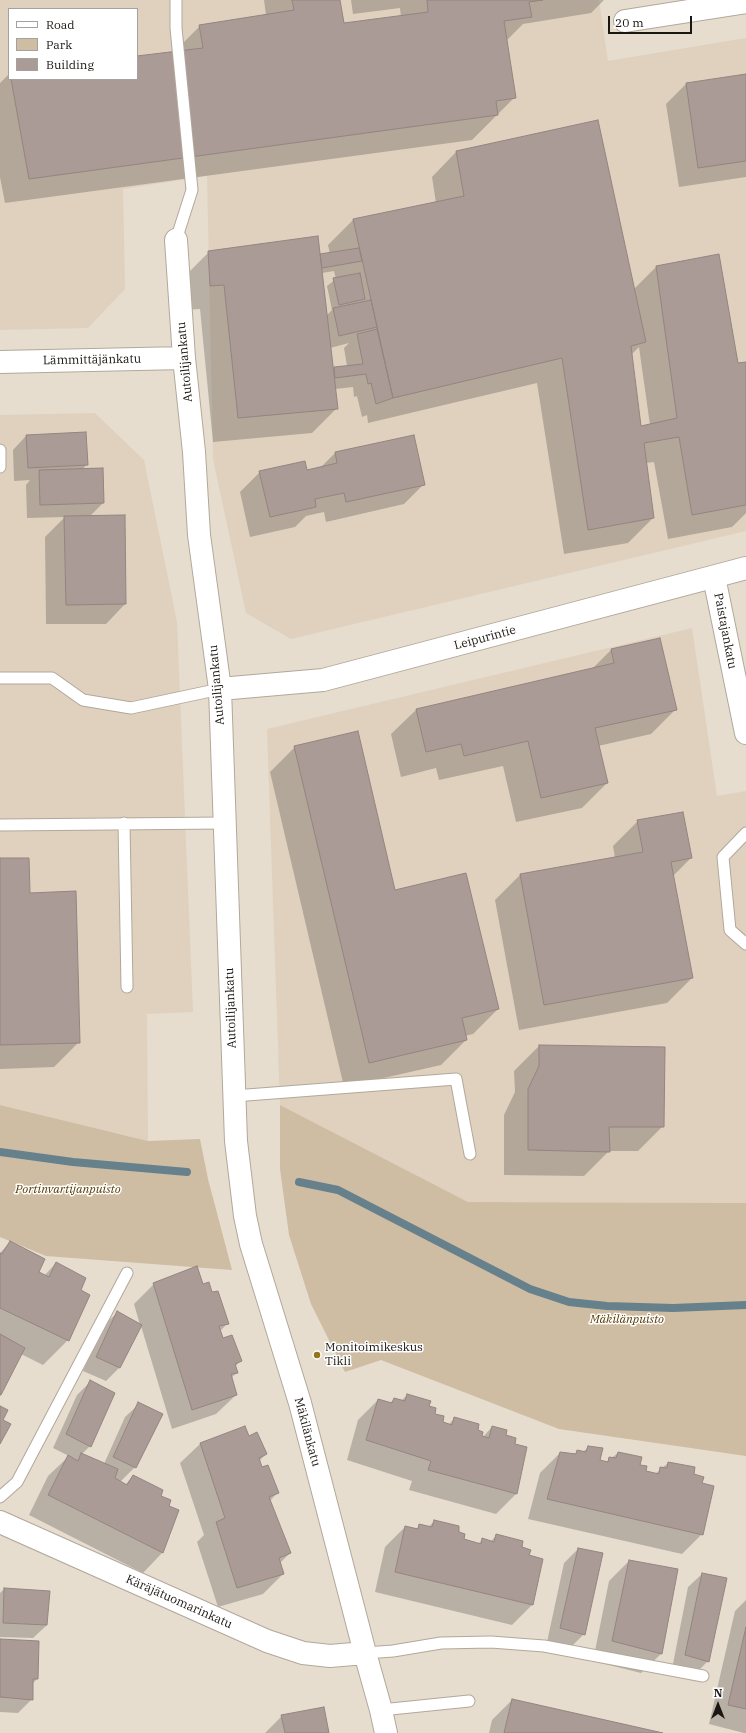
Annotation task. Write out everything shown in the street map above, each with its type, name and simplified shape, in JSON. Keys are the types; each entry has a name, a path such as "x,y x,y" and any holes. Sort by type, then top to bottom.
{"street":[{"path":"626,21 746,2"},
{"name":"Autoilijankatu","path":"176,240 184,358 194,452 199,535 220,689 235,1130"},
{"name":"Lämmittäjänkatu","path":"0,362 184,358"},
{"name":"Leipurintie","path":"220,689 323,680 746,568"},
{"name":"Paistajankatu","path":"714,577 746,733"},
{"name":"Mäkilänkatu","path":"235,1130 245,1216 251,1244 300,1403 386,1733"},
{"name":"Käräjätuomarinkatu","path":"0,1522 267,1641 302,1653 330,1656 365,1653"}],"lane":[{"path":"176,0 176,28 192,190 176,240"},
{"path":"0,450 0,468"},
{"path":"0,678 52,678 83,700 131,708 220,689"},
{"path":"0,824 225,823"},
{"path":"124,824 127,987"},
{"path":"746,833 723,857 730,930 746,944"},
{"path":"234,1096 456,1078 470,1154"},
{"path":"0,1497 17,1482 127,1273"},
{"path":"365,1653 393,1651 441,1643 492,1642 544,1646 703,1676"},
{"path":"381,1710 469,1701"}],"shaded area":[{"path":"0,0 599,0 608,61 746,38 746,531 291,639 246,613 213,459 207,176 123,189 125,289 88,328 0,330"},
{"path":"95,413 144,460 177,622 193,1012 147,1014 148,1141 0,1105 0,415"},
{"path":"692,628 717,796 746,791 746,1203 468,1202 280,1105 267,729"}],"green space":[{"name":"Portinvartijanpuisto","path":"0,1105 148,1141 200,1139 208,1179 232,1270 46,1256 0,1237"},
{"name":"Mäkilänpuisto","path":"280,1105 468,1202 746,1203 746,1456 559,1429 381,1360 345,1372 311,1304 289,1235 280,1169"}],"building":[{"path":"292,0 340,0 344,23 428,12 427,0 543,0 529,2 532,17 504,21 516,98 496,101 498,115 29,179 11,80 138,80 138,56 203,48 199,25 294,10"},
{"path":"746,74 746,161 698,168 686,83"},
{"path":"598,120 646,342 631,346 641,426 677,418 656,266 719,254 738,363 746,362 746,505 692,515 679,437 644,443 654,518 588,530 562,358 393,398 353,219 464,196 456,151"},
{"path":"318,236 338,409 238,418 224,285 210,286 208,251"},
{"path":"359,248 362,261 322,268 320,254"},
{"path":"360,273 365,299 339,305 333,278"},
{"path":"371,300 377,327 339,336 333,308"},
{"path":"377,329 393,398 376,404 371,383 368,384 366,374 335,378 334,367 363,364 357,334"},
{"path":"86,432 88,465 28,468 26,435"},
{"path":"414,435 425,485 346,502 344,493 315,499 316,507 270,517 259,471 305,461 307,470 337,463 335,452"},
{"path":"103,468 104,503 40,505 39,470"},
{"path":"125,515 126,604 66,605 64,516"},
{"path":"660,638 677,710 595,728 608,783 541,798 528,741 464,756 461,744 426,752 416,709 614,663 611,649"},
{"path":"358,731 395,890 466,873 499,1009 462,1018 467,1040 369,1063 294,746"},
{"path":"683,812 692,858 671,862 693,978 544,1005 520,874 643,852 637,820"},
{"path":"0,858 29,858 30,893 76,891 80,1043 0,1045"},
{"path":"539,1045 665,1047 664,1127 609,1127 610,1152 528,1150 528,1089 539,1066"},
{"path":"10,1241 45,1259 39,1272 49,1277 56,1262 86,1278 81,1290 90,1295 69,1341 0,1308 0,1253 2,1254"},
{"path":"197,1266 203,1284 209,1282 212,1292 218,1291 229,1324 219,1326 223,1338 232,1335 242,1361 235,1364 238,1373 231,1374 237,1395 192,1410 153,1283"},
{"path":"117,1311 142,1325 120,1368 96,1357"},
{"path":"0,1334 25,1348 1,1395 0,1395"},
{"path":"90,1380 115,1393 91,1447 66,1434"},
{"path":"407,1394 431,1401 429,1406 436,1408 435,1414 444,1416 443,1422 452,1425 454,1417 479,1424 478,1430 483,1432 482,1436 489,1438 492,1426 507,1430 506,1435 516,1438 515,1444 527,1447 517,1494 428,1470 431,1461 366,1440 378,1399 392,1403 394,1398 405,1401"},
{"path":"138,1402 163,1414 136,1468 113,1457"},
{"path":"0,1406 8,1410 3,1420 11,1424 0,1444"},
{"path":"245,1426 249,1436 257,1432 267,1454 259,1458 262,1467 268,1465 279,1493 269,1497 291,1553 279,1558 284,1574 237,1588 216,1522 225,1518 200,1443"},
{"path":"588,1446 603,1448 600,1460 608,1462 609,1457 616,1458 618,1452 642,1457 640,1465 647,1466 646,1471 659,1474 660,1467 667,1468 668,1462 695,1467 694,1474 704,1477 702,1483 714,1486 703,1535 547,1499 560,1452 576,1454 577,1450 586,1452"},
{"path":"81,1453 118,1469 115,1478 127,1485 133,1475 163,1490 161,1496 171,1500 169,1506 179,1510 163,1553 48,1495 68,1455 78,1461"},
{"path":"434,1520 459,1526 459,1532 465,1534 464,1539 481,1544 482,1538 494,1542 496,1534 523,1541 522,1547 531,1550 529,1555 543,1559 533,1605 395,1572 405,1526 418,1529 419,1524 432,1527"},
{"path":"578,1548 603,1553 585,1635 560,1628"},
{"path":"629,1560 678,1569 662,1654 612,1641"},
{"path":"702,1573 727,1578 709,1662 685,1655"},
{"path":"4,1588 50,1591 47,1625 3,1623"},
{"path":"746,1627 746,1709 728,1705"},
{"path":"0,1639 39,1641 38,1679 33,1679 33,1700 0,1697"},
{"path":"512,1699 663,1733 504,1733"},
{"path":"324,1707 329,1733 285,1733 281,1715"}],"waterway":[{"path":"0,1152 73,1162 187,1172"},
{"path":"299,1182 338,1190 530,1289 569,1302 607,1306 673,1308 746,1305"}],"place":[{"name":"Monitoimikeskus Tikli","path":"317,1355"}]}
